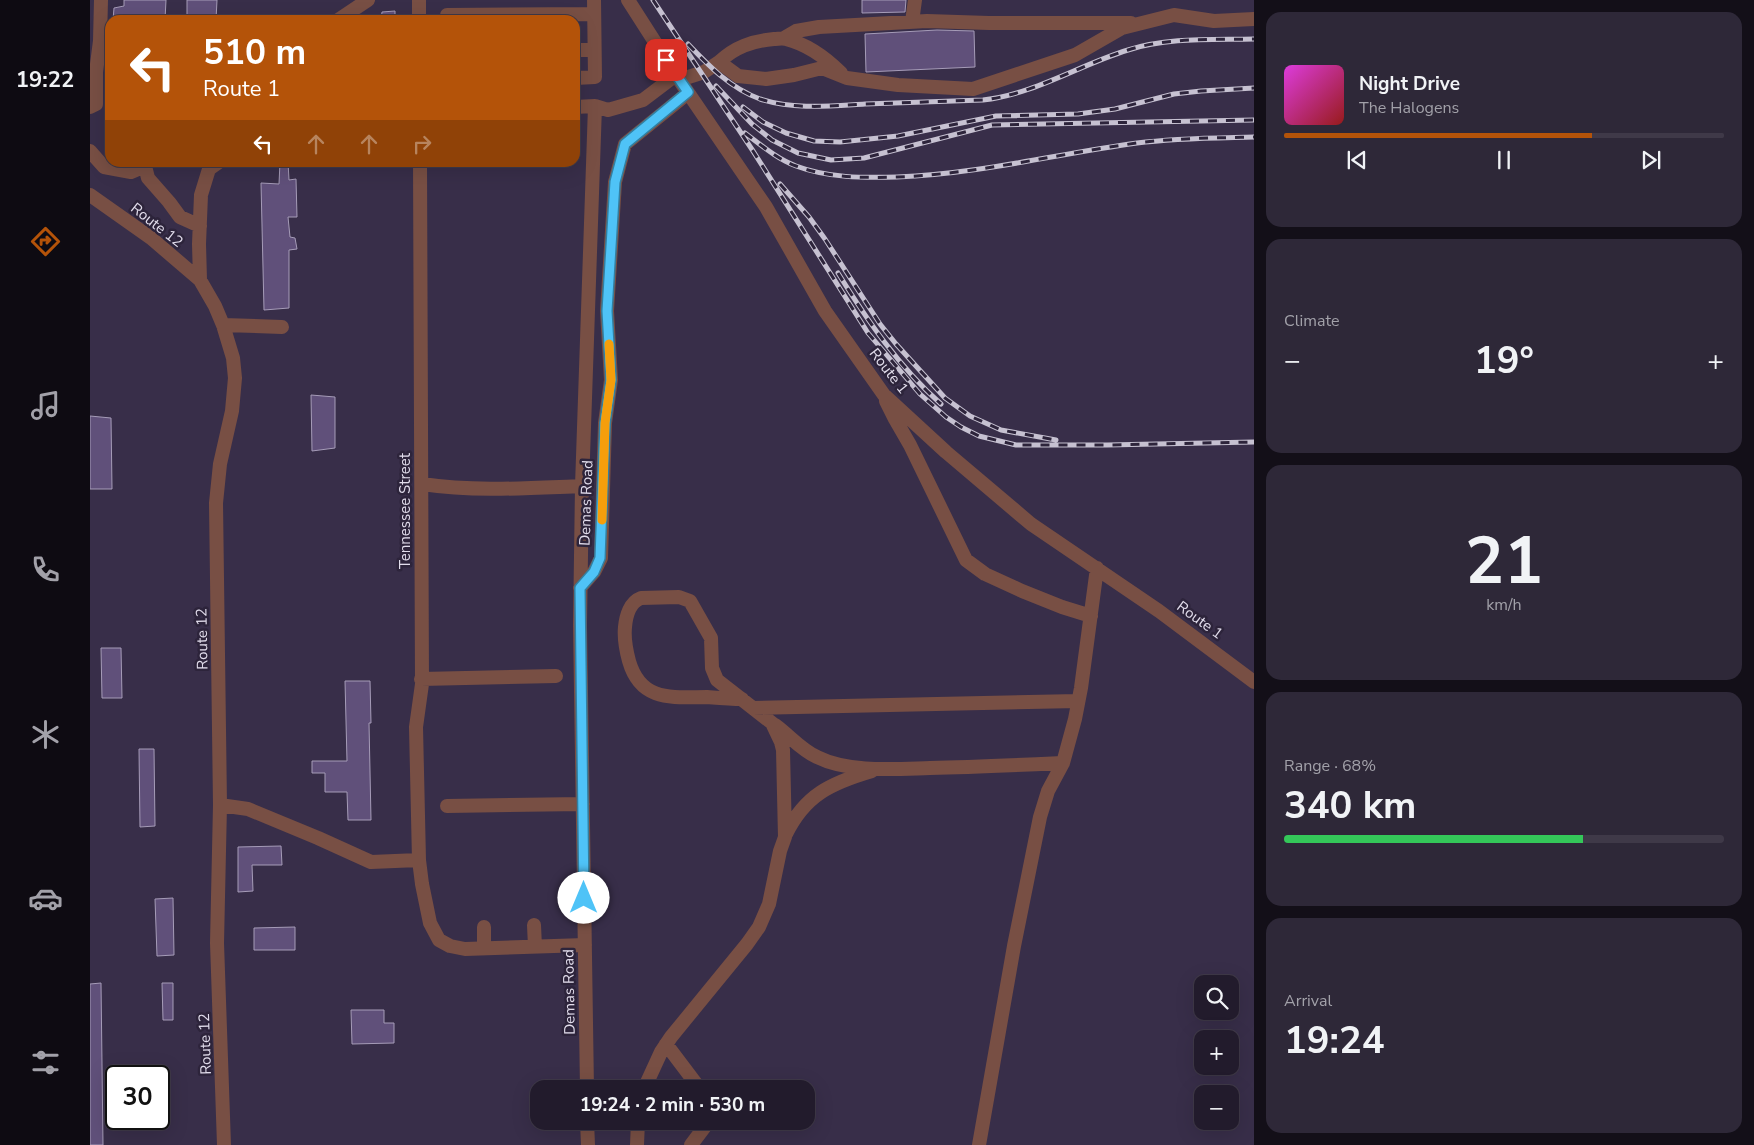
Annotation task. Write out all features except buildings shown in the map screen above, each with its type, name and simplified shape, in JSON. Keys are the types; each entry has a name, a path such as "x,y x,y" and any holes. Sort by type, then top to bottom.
{"street":[{"path":"90,107 96,104 96,72 105,41 101,0"},
{"path":"346,15 368,0"},
{"path":"419,0 419,15"},
{"path":"446,0 447,15"},
{"path":"580,78 595,77 594,0"},
{"name":"Route 1","path":"628,0 677,77 766,208 825,311 884,395 946,452 1031,524 1208,646 1254,682"},
{"path":"912,22 915,0"},
{"path":"545,15 594,14"},
{"path":"719,62 738,76 766,79 822,68 848,78 898,85 973,89 1075,55 1122,28 1174,15 1214,21 1254,19"},
{"path":"580,107 595,106 608,110 643,100 677,77 704,72 741,46 762,40 784,38 796,31 819,27 912,22 1144,23"},
{"path":"784,38 809,49 828,61 848,78"},
{"path":"580,50 594,50"},
{"name":"Demas Road","path":"587,1080 580,588 594,572 600,558 605,423 611,380 607,311 615,182 625,144 688,92"},
{"path":"580,588 595,106"},
{"path":"90,150 105,166"},
{"path":"108,167 131,172 140,167"},
{"path":"146,167 148,178 180,216 200,226"},
{"path":"200,280 202,195 209,169 212,167"},
{"name":"Tennessee Street","path":"420,167 422,679 416,727 418,860 430,923 438,940 450,946 465,949 484,948"},
{"name":"Route 12","path":"90,196 150,238 200,280 215,306 233,358 235,378 232,411 220,464 216,503 220,805 217,943 224,1145"},
{"path":"223,325 282,327"},
{"path":"884,395 894,419 910,445 966,560 985,574 1022,591 1091,616"},
{"path":"422,484 458,489 498,490 582,486"},
{"path":"979,1145 1014,946 1040,818 1048,791 1063,763 1078,701 1097,568"},
{"path":"1063,763 879,769 837,764 817,758 806,751 772,723 748,704 717,680 714,675 711,638 690,601 679,597 641,598 633,603 627,615 624,630 628,655 634,673 644,685 660,696 670,698 707,697 748,704 1078,701"},
{"path":"422,679 556,676"},
{"path":"772,723 783,750 785,837"},
{"path":"648,1080 666,1044 759,927 768,904 778,858 785,837 798,812 811,799 843,781 879,769"},
{"path":"447,806 583,804"},
{"path":"220,805 248,809 371,862 418,860"},
{"path":"534,925 534,947"},
{"path":"484,927 484,948 585,945"},
{"path":"666,1044 693,1080"},
{"path":"588,1130 588,1145"},
{"path":"637,1145 638,1130"},
{"path":"691,1145 702,1130"}],"shaded area":[{"path":"90,0 1254,0 1254,1145 90,1145"}],"railway":[{"path":"653,0 753,151 868,333 920,394 946,417 979,436 1016,445 1254,442"},
{"path":"688,44 730,83 760,99 786,105 839,106 983,100 1002,97 1021,92 1110,56 1143,46 1175,41 1254,39"},
{"path":"716,86 752,124 772,140 798,153 831,160 864,158 992,125 1254,120"},
{"path":"743,107 763,122 786,133 814,141 840,142 898,136 996,116 1078,114 1115,109 1174,94 1254,88"},
{"path":"745,133 776,156 796,166 833,175 871,177 897,177 957,172 1152,141 1254,137"},
{"path":"780,184 809,217 825,239 880,324 945,398 970,416 1001,430 1056,440"},
{"path":"838,273 860,308 898,359 911,375 941,404"}],"slow traffic":[{"path":"602,520 605,423 611,380 609,344"}],"route":[{"path":"584,898 580,588 594,572 600,558 605,423 611,380 607,311 615,182 625,144 688,92 666,60"}]}
